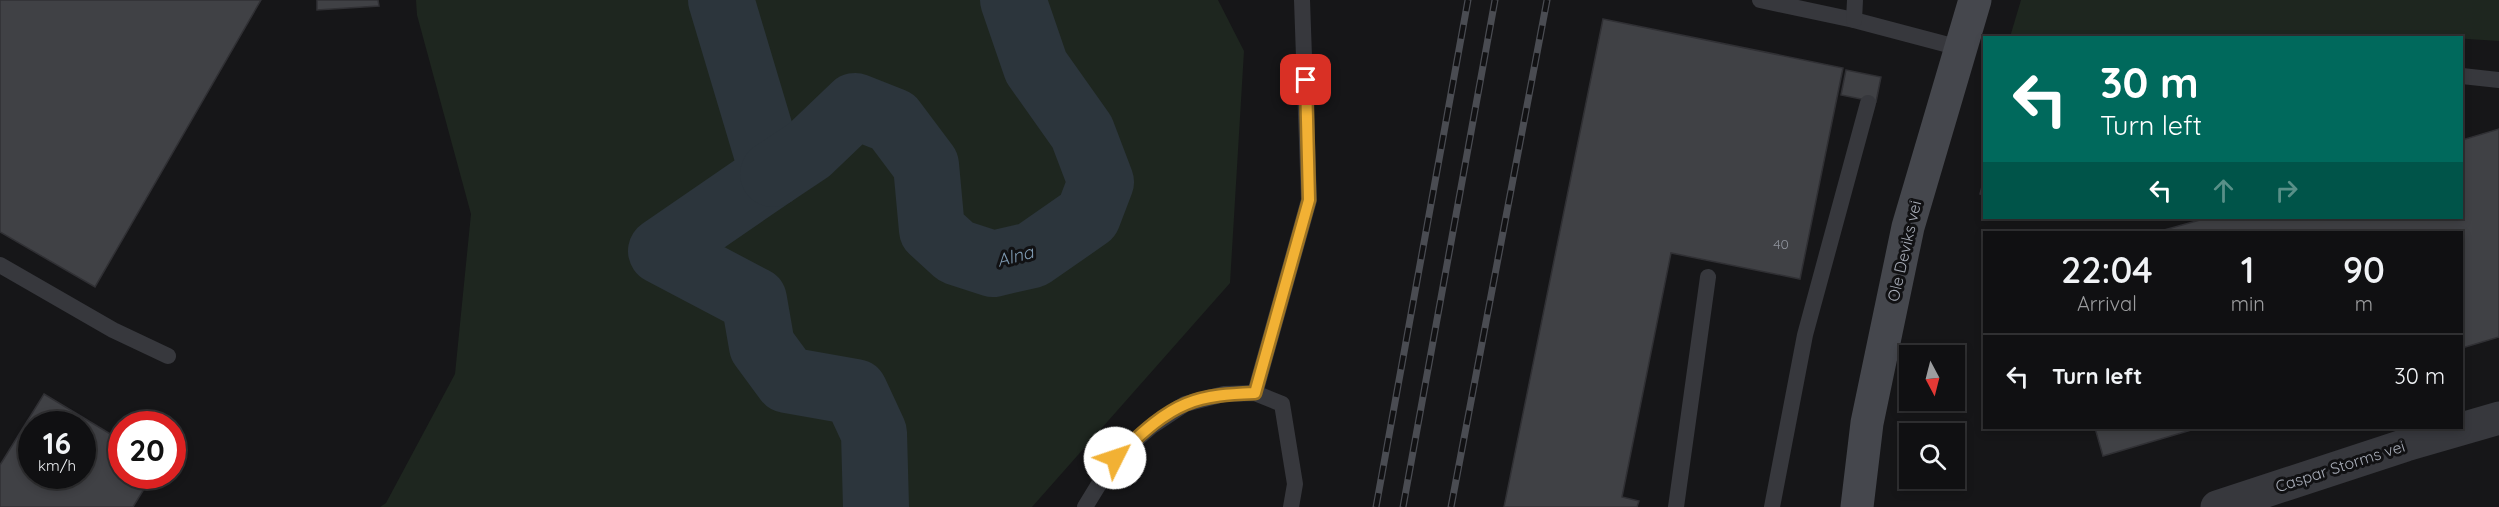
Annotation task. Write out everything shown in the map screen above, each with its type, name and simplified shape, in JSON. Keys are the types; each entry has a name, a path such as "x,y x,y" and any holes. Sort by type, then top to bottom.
{"street":[{"name":"Ole Deviks vei","path":"1857,507 1867,423 1908,227 1975,0"},
{"name":"Caspar Storms vei","path":"2463,428 2499,418"},
{"name":"Caspar Storms vei","path":"2217,507 2406,444 2460,429"}],"lane":[{"path":"1255,393 1309,200 1302,0"},
{"path":"1760,0 1854,20 1960,48"},
{"path":"1854,20 1855,0"},
{"path":"2463,76 2499,80"},
{"path":"1772,507 1805,335 1868,103"},
{"path":"0,265 113,330 168,356"},
{"path":"1676,507 1708,277"},
{"path":"1085,507 1115,458 1152,426 1185,404 1224,394 1255,393 1282,404 1294,484 1291,507"}],"shaded area":[{"path":"416,0 1218,0 1244,51 1230,283 1032,507 380,507 386,503 455,374 471,214 417,15"},
{"path":"2021,0 2499,0 2499,41 2463,39 2463,36 2010,36"}],"building":[{"path":"0,0 261,0 95,287 0,232"},
{"path":"317,0 378,0 379,6 317,10"},
{"path":"1603,19 1843,68 1800,279 1671,253 1622,497 1639,501 1637,507 1504,507"},
{"path":"1846,70 1881,77 1876,102 1841,95"},
{"path":"2499,129 2499,337 2463,348 2463,231 2161,231 2203,219 2463,219 2463,140"},
{"path":"44,394 72,411 33,411"},
{"path":"96,425 108,433 108,489 144,489 133,507 0,507 0,465 18,436 18,489 96,489"},
{"path":"2095,429 2195,429 2103,456"}],"waterway":[{"name":"Alna","path":"721,0 773,174 661,251 754,300 762,346 787,380 855,392 874,433 876,507"},
{"name":"Alna","path":"773,174 809,150 855,106 893,121 926,165 932,230 956,252 993,264 1032,255 1088,216 1101,182 1082,132 1036,67 1013,0"}],"railway":[{"path":"1376,507 1468,0"},
{"path":"1403,507 1495,0"},
{"path":"1451,507 1547,0"}],"route":[{"path":"1115,458 1152,426 1185,404 1224,394 1255,393 1309,200 1306,80"}]}
